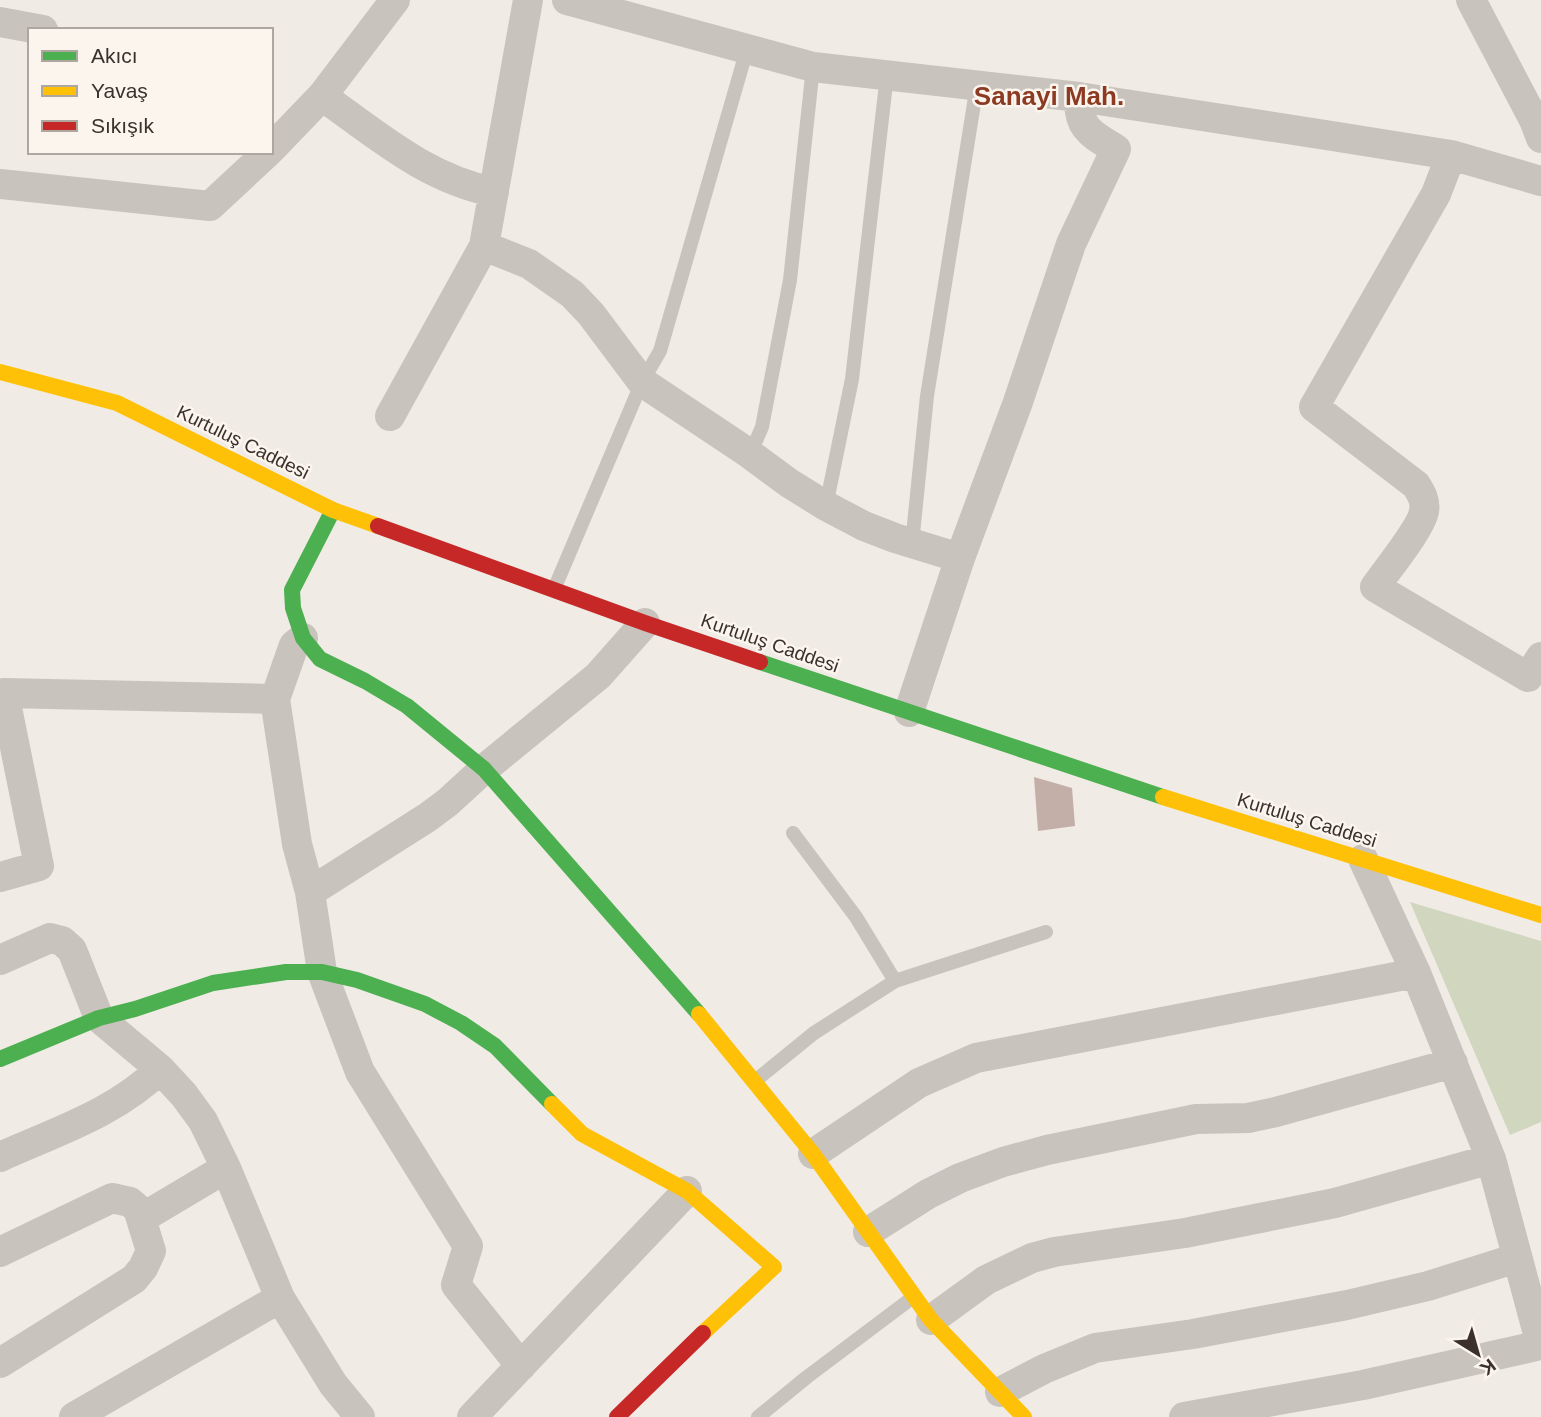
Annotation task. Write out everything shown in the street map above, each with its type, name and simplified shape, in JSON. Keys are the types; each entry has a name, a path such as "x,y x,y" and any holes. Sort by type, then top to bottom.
{"street":[{"path":"273,143 322,96 395,0"},
{"path":"390,416 484,246 528,0"},
{"path":"1471,0 1541,138"},
{"path":"573,1 813,67 1079,97 1451,155 1541,181"},
{"path":"0,22 32,28"},
{"path":"322,96 422,166 464,185 495,192"},
{"path":"909,712 960,558 1018,402 1071,244 1116,149 1089,134 1079,108 1079,97"},
{"path":"0,184 210,206 261,155"},
{"path":"1451,155 1436,194 1314,408 1416,485 1421,493 1424,512 1421,522 1374,587 1528,677 1541,657"},
{"path":"484,246 529,264 572,294 592,314 642,382 789,483 864,526 960,558"},
{"name":"Kurtuluş Caddesi","path":"0,372 117,404 333,510 554,590 1115,782 1541,915"},
{"path":"333,510 292,590 293,608 303,638 320,659 407,706 484,769 685,997 813,1154 923,1309 1024,1417"},
{"path":"310,891 428,817 457,794 598,676 645,622"},
{"path":"303,638 294,645 275,699 297,844 310,891 322,972 360,1072 468,1246 456,1285 521,1366"},
{"path":"0,877 39,866 4,693 275,699"},
{"path":"1184,1417 1363,1385 1541,1345 1491,1159 1416,973 1363,859"},
{"path":"0,960 50,938 62,941 72,950 99,1018 160,1069 203,1121 226,1168 280,1298 333,1384 360,1417"},
{"path":"0,1059 99,1018 225,981 286,972 322,972 391,991 425,1004 461,1023 495,1046 582,1134 687,1191 774,1267 617,1417"},
{"path":"813,1154 919,1083 976,1058 1416,973"},
{"path":"868,1232 928,1194 960,1178 1003,1162 1047,1150 1196,1119 1248,1118 1276,1112 1453,1063"},
{"path":"0,1157 108,1108 139,1089 160,1069"},
{"path":"923,1309 1032,1258 1055,1252 1185,1233 1335,1203 1491,1159"},
{"path":"142,1218 226,1168"},
{"path":"472,1417 687,1191"},
{"path":"0,1252 112,1198 130,1202 138,1209 150,1251 144,1268 134,1279 0,1363"},
{"path":"1000,1392 1044,1369 1095,1348 1193,1334 1347,1305 1428,1286 1517,1258"},
{"path":"74,1417 280,1298"}],"lane":[{"path":"554,590 642,382 660,351 747,49"},
{"path":"747,452 755,443 762,427 790,281 813,67"},
{"path":"826,506 852,379 887,75"},
{"path":"912,544 927,396 977,85"},
{"path":"793,833 856,917 895,981"},
{"path":"754,1082 814,1033 895,981 1046,932"},
{"path":"758,1417 807,1377 923,1309"}],"green space":[{"path":"1410,902 1541,941 1541,1122 1510,1135"}],"building":[{"path":"1034,777 1072,788 1075,826 1038,831"}],"traffic: fast":[{"path":"333,510 292,590 293,608 303,638 320,659 407,706 484,769 699,1014"},
{"path":"760,662 1163,797"},
{"path":"0,1059 99,1018 213,983 286,972 322,972 357,980 425,1004 461,1023 495,1046 552,1104"}],"traffic: slow":[{"path":"0,372 117,403 333,510 378,526"},
{"path":"1163,797 1541,915"},
{"path":"699,1014 813,1154 931,1320 1024,1417"},
{"path":"552,1104 582,1134 687,1191 774,1267 703,1333"}],"traffic: jam":[{"path":"378,526 760,662"},
{"path":"617,1417 703,1333"}],"district":[{"name":"Sanayi Mah.","path":"1049,96"}]}
